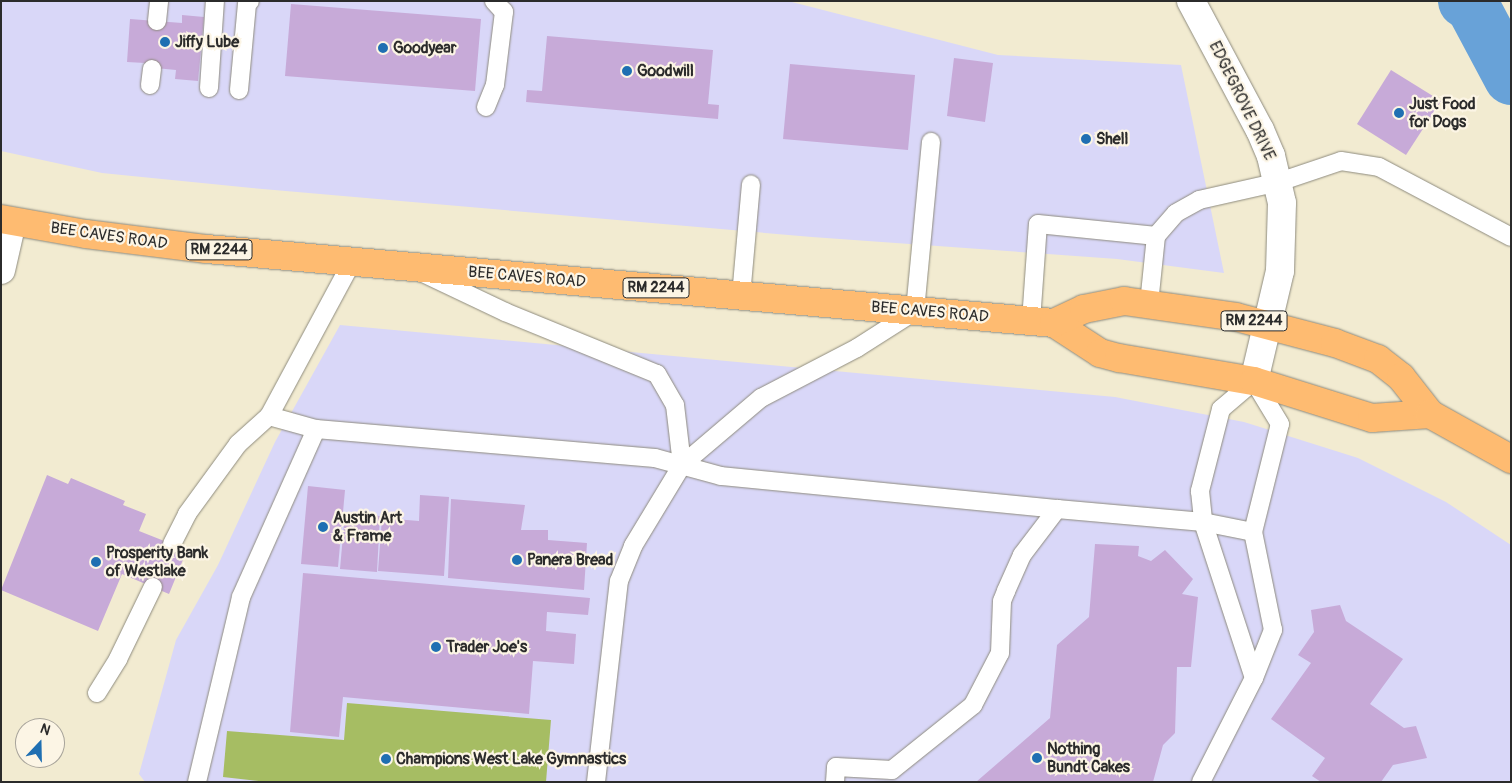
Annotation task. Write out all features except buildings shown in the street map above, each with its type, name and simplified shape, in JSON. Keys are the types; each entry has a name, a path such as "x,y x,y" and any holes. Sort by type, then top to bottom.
{"main road":[{"name":"BEE CAVES ROAD","path":"7,220 157,243 352,262 1043,322 1104,303 1149,304 1268,324 1378,359 1400,377 1430,414 1511,459"},
{"name":"BEE CAVES ROAD","path":"1043,322 1100,353 1254,381 1372,418 1430,414"}],"street":[{"name":"EDGEGROVE DRIVE","path":"1191,1 1260,130 1279,182 1282,250 1268,324 1254,381"},
{"path":"1,270 7,220"}],"lane":[{"path":"156,21 159,1"},
{"path":"209,88 215,1"},
{"path":"239,90 246,4 250,1"},
{"path":"486,107 495,85 504,12 494,1"},
{"path":"596,782 618,581 633,546 682,465 761,398 857,348 915,311 931,142"},
{"path":"1149,304 1156,236 1176,214 1199,200 1279,182 1341,161 1379,167 1511,237"},
{"path":"741,296 751,184"},
{"path":"1043,322 1038,224 1156,236"},
{"path":"172,544 188,514 238,444 269,416 352,262"},
{"path":"409,267 505,312 657,374 675,404 682,465"},
{"path":"1202,782 1254,678 1273,630 1253,532 1280,424 1254,381 1222,409 1200,491 1202,522 1254,678"},
{"path":"269,416 316,429 655,458 721,476 1202,522 1253,532"},
{"path":"196,782 241,597 316,429"},
{"path":"835,782 836,767 892,770 973,705 1000,653 1002,601 1006,591 1022,555 1057,509"},
{"path":"97,693 118,659 153,587"}],"shaded area":[{"path":"1,1 788,1 998,55 1181,65 1224,273 1117,259 812,237 252,188 102,173 1,151"},
{"path":"340,325 1115,397 1244,422 1358,458 1446,502 1511,545 1511,782 145,782 139,774 176,640 218,565 275,442"}],"green space":[{"name":"Champions West Lake Gymnastics","path":"347,703 551,720 546,782 268,782 223,777 227,731 344,740"}],"waterway":[{"path":"1465,1 1471,3 1511,78"}],"place":[{"name":"Jiffy Lube","path":"165,42"},
{"name":"Goodyear","path":"383,48"},
{"name":"Goodwill","path":"627,71"},
{"name":"Just Food for Dogs","path":"1399,113"},
{"name":"Shell","path":"1086,139"},
{"name":"Austin Art & Frame","path":"323,527"},
{"name":"Panera Bread","path":"517,560"},
{"name":"Prosperity Bank of Westlake","path":"96,562"},
{"name":"Trader Joe's","path":"436,647"},
{"name":"Nothing Bundt Cakes","path":"1037,758"},
{"name":"Champions West Lake Gymnastics","path":"386,759"}]}
